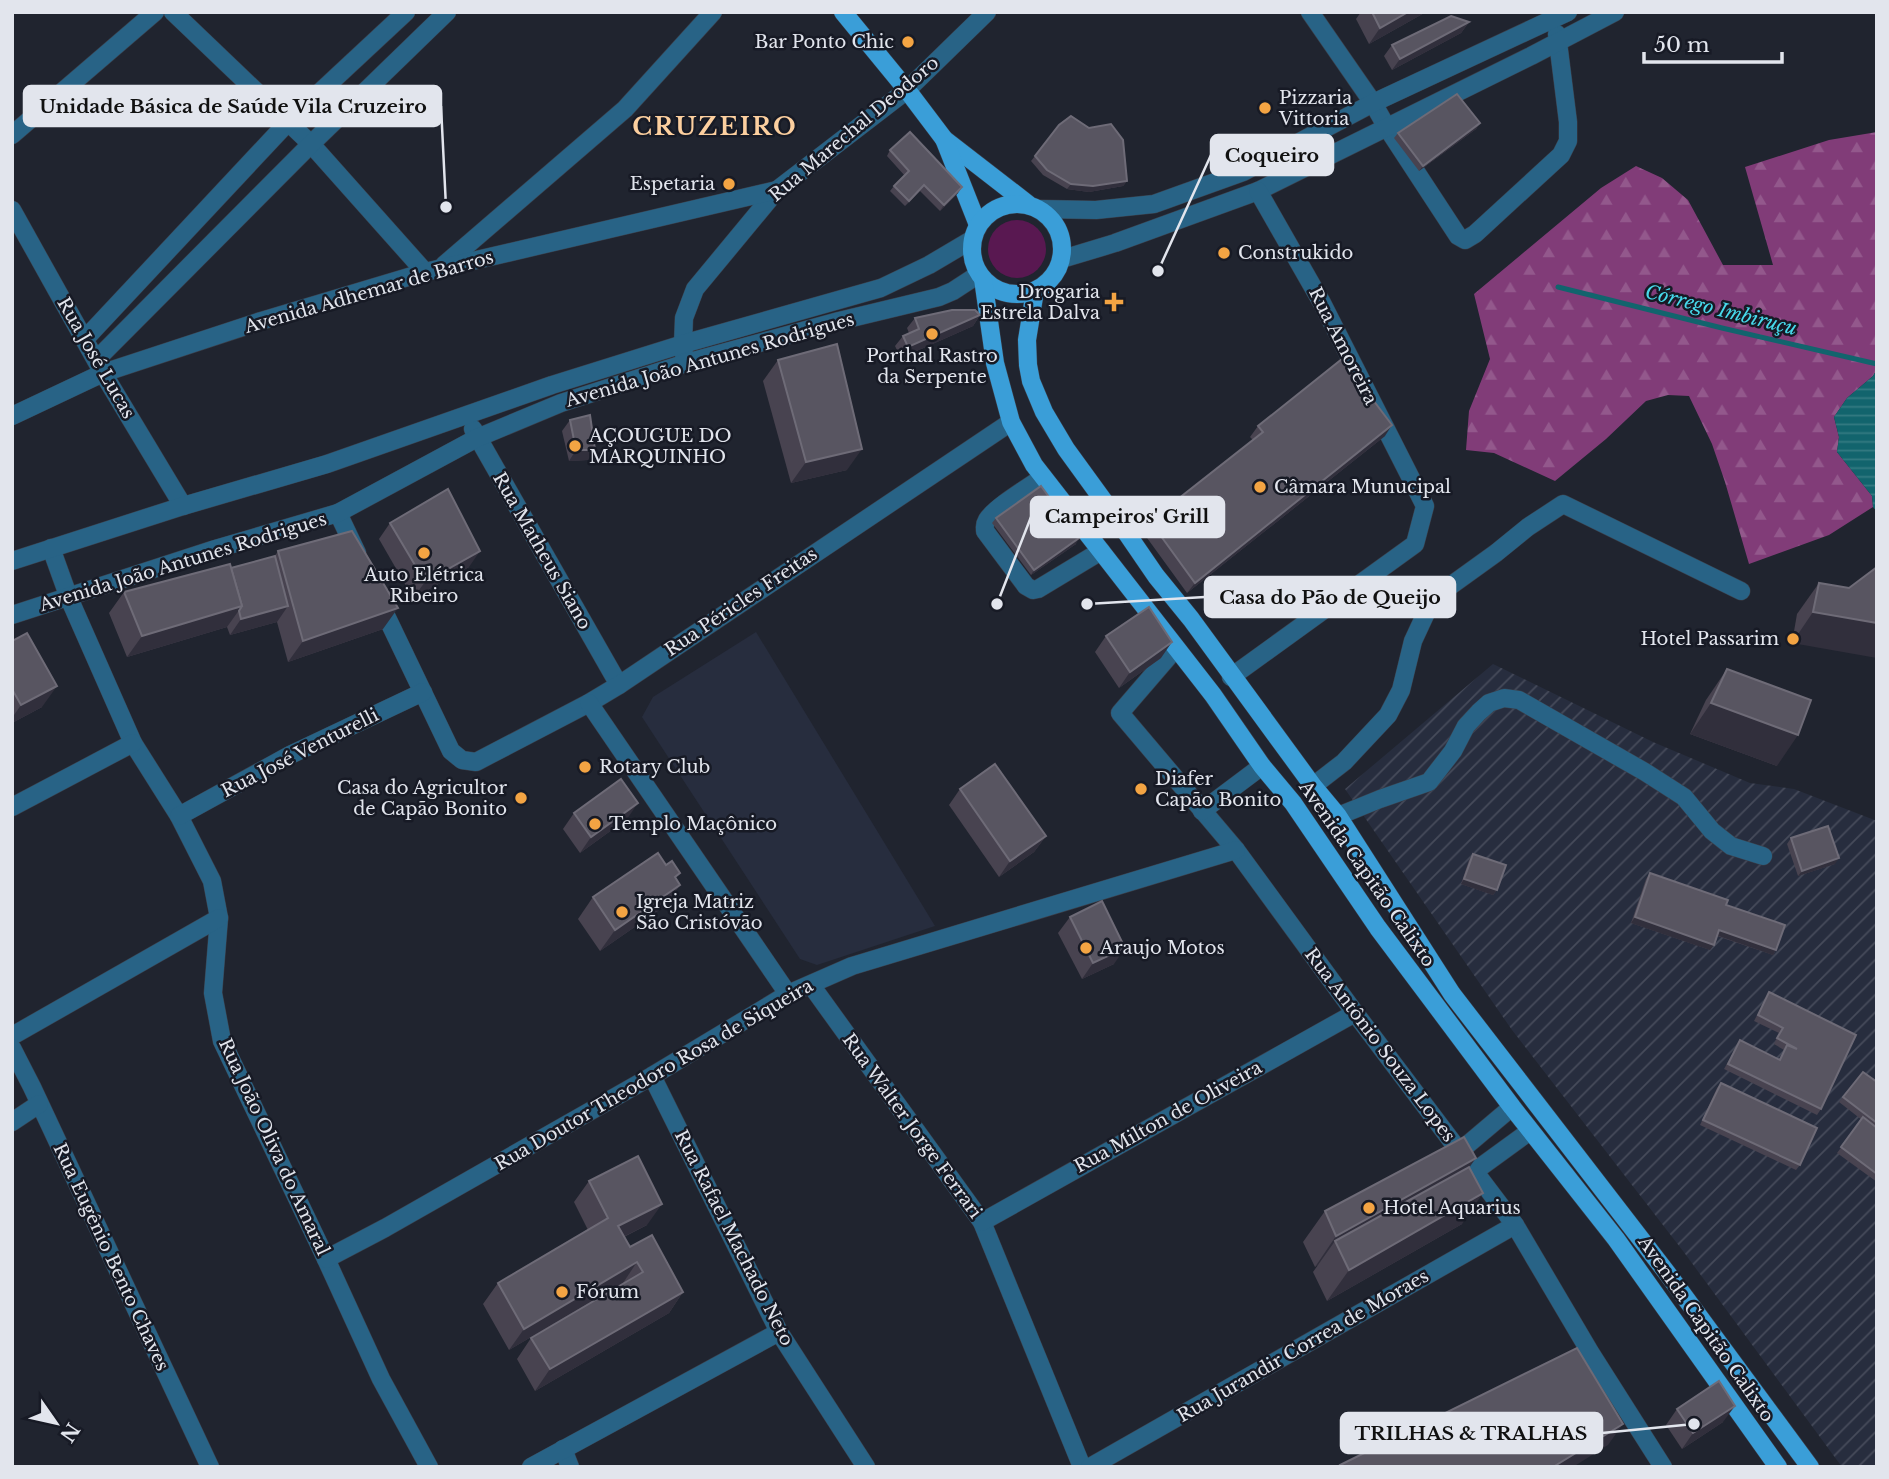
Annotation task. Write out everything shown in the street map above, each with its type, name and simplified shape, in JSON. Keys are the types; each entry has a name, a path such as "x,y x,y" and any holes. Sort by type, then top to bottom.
{"main road":[{"path":"843,12 944,139 1052,219 1060,231 1062,259 1052,278 1035,291 1021,295 1007,294 994,289 981,277 972,257 975,232 944,139"},
{"path":"975,232 987,214 1000,206 1013,203 1035,207"},
{"name":"Avenida Capitão Calixto","path":"981,277 995,363 1011,422 1034,465 1213,695 1262,766 1293,803 1378,928 1512,1107 1616,1239 1778,1467"},
{"name":"Avenida Capitão Calixto","path":"1035,291 1027,340 1028,365 1031,381 1057,436 1156,576 1191,619 1312,786 1338,816 1452,994 1667,1273 1810,1467"}],"street":[{"path":"12,135 155,12"},
{"path":"173,12 289,121 433,269 625,109 713,12"},
{"path":"85,339 289,121 406,12"},
{"name":"Avenida Adhemar de Barros","path":"100,366 312,144 447,12"},
{"name":"Rua Marechal Deodoro","path":"686,363 683,344 684,318 695,289 777,190 907,90 988,12"},
{"path":"1062,259 1115,243 1258,191 1615,12"},
{"path":"1035,207 1096,210 1154,204 1196,190 1243,172 1373,103 1560,15 1558,42 1568,122 1568,141 1561,155 1475,234 1465,240 1458,236 1373,103 1311,13"},
{"name":"Avenida Adhemar de Barros","path":"12,416 100,366 433,269 777,190"},
{"path":"1196,190 1204,211"},
{"name":"Rua Amoreira","path":"1231,677 1415,544 1425,506 1322,303 1258,191"},
{"name":"Rua José Lucas","path":"12,210 183,506"},
{"name":"Avenida João Antunes Rodrigues","path":"12,561 183,506 327,464 552,385 683,344 881,288 929,265 975,232"},
{"name":"Avenida João Antunes Rodrigues","path":"12,615 212,550 338,513 477,438 561,403 686,363 939,297 981,277"},
{"name":"Rua Matheus Siano","path":"467,415 477,438 619,685"},
{"name":"Rua Péricles Freitas","path":"423,692 451,751 462,760 476,762 589,704 619,685 1011,422"},
{"path":"1043,477 988,517 984,525 985,531 1026,586 1033,590 1038,589 1101,551"},
{"path":"1312,786 1344,762 1388,715 1401,690 1417,632 1426,613 1446,589 1563,504 1741,591"},
{"path":"338,513 423,692"},
{"name":"Rua João Oliva do Amaral","path":"51,548 69,598 133,743 179,816 212,881 219,918 213,993 222,1041 381,1379 429,1467"},
{"name":"Rua Antônio Souza Lopes","path":"1176,648 1120,713 1236,850 1354,1013 1516,1225 1655,1464"},
{"name":"Rua José Venturelli","path":"179,816 290,755 423,692"},
{"path":"1338,816 1429,782 1452,751 1465,726 1489,704 1504,698 1519,700 1645,772 1684,797 1722,840 1731,846 1763,856"},
{"path":"589,704 788,994"},
{"path":"12,807 133,743"},
{"path":"1202,811 1262,766"},
{"name":"Rua Doutor Theodoro Rosa de Siqueira","path":"326,1259 652,1076 788,994 852,965 1236,850"},
{"path":"12,1036 219,918"},
{"name":"Rua Walter Jorge Ferrari","path":"811,985 982,1223 1082,1467"},
{"name":"Rua Milton de Oliveira","path":"982,1223 1354,1013"},
{"name":"Rua Eugênio Bento Chaves","path":"12,1048 210,1467"},
{"name":"Rua Rafael Machado Neto","path":"652,1076 779,1332 866,1467"},
{"path":"12,1122 39,1104"},
{"path":"1460,1151 1512,1107"},
{"path":"1475,1171 1530,1130"},
{"name":"Rua Jurandir Correa de Moraes","path":"1090,1467 1516,1225"},
{"path":"531,1467 779,1332"},
{"path":"563,1449 570,1467"}],"shaded area":[{"path":"1017,220 1028,222 1041,233 1046,249 1044,260 1033,273 1017,278 1006,276 993,265 988,249 990,238 1001,225"},
{"path":"756,632 935,926 817,965 800,959 642,717 653,697"},
{"path":"1493,664 1653,742 1750,783 1794,789 1877,821 1877,1467 1842,1467 1683,1251 1512,1030 1345,789"}],"green space":[{"path":"1877,132 1877,369 1873,376 1847,398 1834,417 1839,437 1837,452 1872,496 1873,507 1829,535 1749,564 1712,444 1689,396 1668,395 1646,401 1606,439 1555,481 1494,453 1466,450 1469,411 1490,359 1474,294 1601,188 1636,166 1662,178 1688,200 1723,265 1773,265 1745,167 1829,140"}],"water":[{"path":"1877,369 1877,512 1873,507 1872,496 1837,452 1839,437 1834,417 1847,398 1873,376"}],"building":[{"path":"1372,12 1408,12 1380,28"},
{"path":"1451,16 1469,22 1400,59 1392,45"},
{"path":"1457,94 1480,123 1423,166 1398,133"},
{"path":"1071,116 1089,128 1111,124 1123,140 1127,181 1093,186 1071,184 1047,170 1035,156 1059,125"},
{"path":"910,132 962,187 944,205 924,185 909,201 894,186 909,171 890,150"},
{"path":"952,310 975,310 980,315 908,347 903,336 919,329 915,318"},
{"path":"837,344 862,449 806,462 778,360"},
{"name":"Câmara Munucipal","path":"1342,359 1392,425 1195,583 1150,521 1263,432 1258,426"},
{"path":"590,415 595,450 576,450 570,420"},
{"path":"1041,486 1079,538 1034,570 996,518"},
{"name":"Auto Elétrica Ribeiro","path":"448,489 480,551 425,582 390,523"},
{"path":"352,531 398,608 303,641 278,551"},
{"path":"275,556 288,606 241,619 239,611 242,606 231,568"},
{"path":"230,564 242,606 142,636 124,592"},
{"path":"1877,567 1877,623 1813,612 1819,583 1849,588"},
{"path":"1149,607 1172,642 1130,672 1106,636"},
{"path":"27,633 57,686 21,705 12,689 12,641"},
{"path":"1727,669 1811,700 1798,735 1711,703"},
{"path":"995,764 1046,836 1010,861 960,789"},
{"path":"621,779 638,803 591,837 574,813"},
{"path":"1828,826 1839,858 1802,871 1791,838"},
{"path":"658,853 666,865 672,861 680,873 675,877 680,885 615,930 593,897"},
{"path":"1473,854 1506,865 1497,890 1464,879"},
{"path":"1650,873 1728,900 1726,905 1785,925 1776,950 1719,930 1714,945 1635,917"},
{"path":"1102,901 1125,948 1093,963 1070,917"},
{"path":"1769,992 1856,1035 1821,1109 1728,1064 1740,1040 1780,1060 1787,1045 1797,1049 1777,1038 1783,1028 1758,1015"},
{"path":"1863,1072 1877,1082 1877,1123 1843,1097"},
{"path":"1721,1083 1817,1128 1800,1165 1703,1120"},
{"path":"1863,1117 1877,1128 1877,1174 1841,1147"},
{"path":"1464,1137 1476,1158 1336,1236 1325,1211"},
{"path":"638,1156 662,1204 618,1226 630,1247 652,1235 683,1292 550,1369 531,1338 643,1272 637,1262 524,1329 498,1283 608,1218 589,1181"},
{"path":"1469,1167 1483,1193 1349,1270 1335,1241"},
{"path":"1577,1348 1623,1424 1553,1467 1340,1465"},
{"path":"1719,1381 1735,1406 1693,1433 1677,1409"}],"waterway":[{"name":"Córrego Imbiruçu","path":"1558,287 1877,364"}],"place":[{"name":"Bar Ponto Chic","path":"908,42"},
{"name":"Pizzaria Vittoria","path":"1265,108"},
{"name":"Espetaria","path":"729,184"},
{"name":"Unidade Básica de Saúde Vila Cruzeiro","path":"446,207"},
{"name":"Construkido","path":"1224,253"},
{"name":"Coqueiro","path":"1158,271"},
{"name":"Drogaria Estrela Dalva","path":"1114,302"},
{"name":"Porthal Rastro da Serpente","path":"932,334"},
{"name":"AÇOUGUE DO MARQUINHO","path":"575,446"},
{"name":"Câmara Munucipal","path":"1260,487"},
{"name":"Auto Elétrica Ribeiro","path":"424,553"},
{"name":"Campeiros' Grill","path":"997,604"},
{"name":"Casa do Pão de Queijo","path":"1087,604"},
{"name":"Hotel Passarim","path":"1793,639"},
{"name":"Rotary Club","path":"585,767"},
{"name":"Diafer Capão Bonito","path":"1141,789"},
{"name":"Casa do Agricultor de Capão Bonito","path":"521,798"},
{"name":"Templo Maçônico","path":"595,824"},
{"name":"Igreja Matriz São Cristóvão","path":"622,912"},
{"name":"Araujo Motos","path":"1086,948"},
{"name":"Hotel Aquarius","path":"1369,1208"},
{"name":"Fórum","path":"562,1292"},
{"name":"TRILHAS & TRALHAS","path":"1694,1424"}],"district":[{"name":"CRUZEIRO","path":"715,126"}]}
